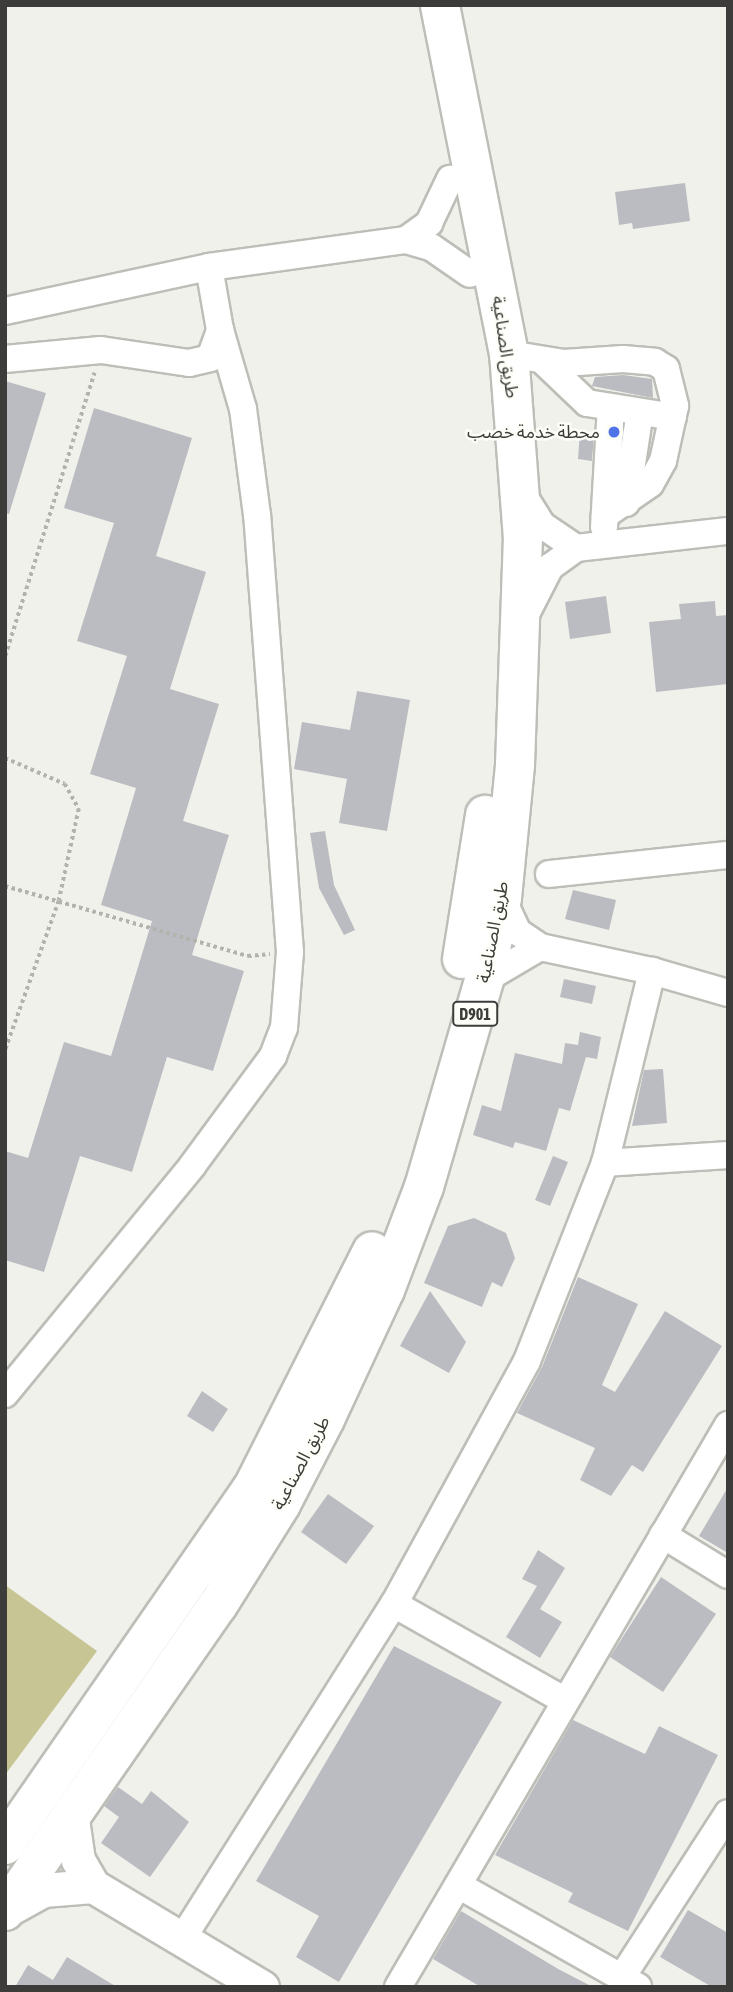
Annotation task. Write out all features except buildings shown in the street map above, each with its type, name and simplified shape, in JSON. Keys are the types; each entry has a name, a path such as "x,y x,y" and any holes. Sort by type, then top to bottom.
{"highway":[{"name":"طريق الصناعية","path":"5,1845 253,1487 361,1280 400,1180 440,1051 471,915 484,819 498,633 494,441 470,274 415,5"},
{"name":"طريق الصناعية","path":"5,1911 72,1819 218,1605 281,1504 325,1419 385,1290 424,1187 484,980 502,898 523,622 521,490 525,357 440,5"}],"main road":[{"path":"72,1819 78,1860 93,1886 262,1987"},
{"path":"5,1911 43,1890 93,1886"}],"street":[{"path":"406,240 429,223 450,179"},
{"path":"5,311 209,267 406,240 432,247 470,274"},
{"path":"5,1394 192,1166 273,1056 284,1028 290,952 257,516 243,409 220,330 209,267"},
{"path":"5,359 101,351 190,363 210,358 220,330"},
{"path":"525,357 587,403 673,417"},
{"path":"525,357 656,362 666,369 674,391 673,417 657,473 616,509"},
{"path":"611,407 616,509"},
{"path":"602,546 616,509 640,412"},
{"path":"521,490 542,524 576,548"},
{"path":"523,622 550,567 576,548 728,531"},
{"path":"549,874 728,855"},
{"path":"502,898 519,932 540,947 652,971 728,993"},
{"path":"484,980 540,947"},
{"path":"182,1939 394,1604 527,1361 605,1163 652,971"},
{"path":"605,1163 728,1155"},
{"path":"398,1987 564,1700 728,1426"},
{"path":"663,1535 728,1575"},
{"path":"394,1604 564,1700"},
{"path":"458,1885 630,1982 728,1813"}],"path":[{"path":"5,656 101,351"},
{"path":"5,758 65,784 79,809 59,901 5,1051"},
{"path":"5,886 248,956 290,952"}],"shaded area":[{"path":"5,1585 97,1651 5,1775"}],"place":[{"name":"محطة خدمة خصب","path":"614,432"}]}
